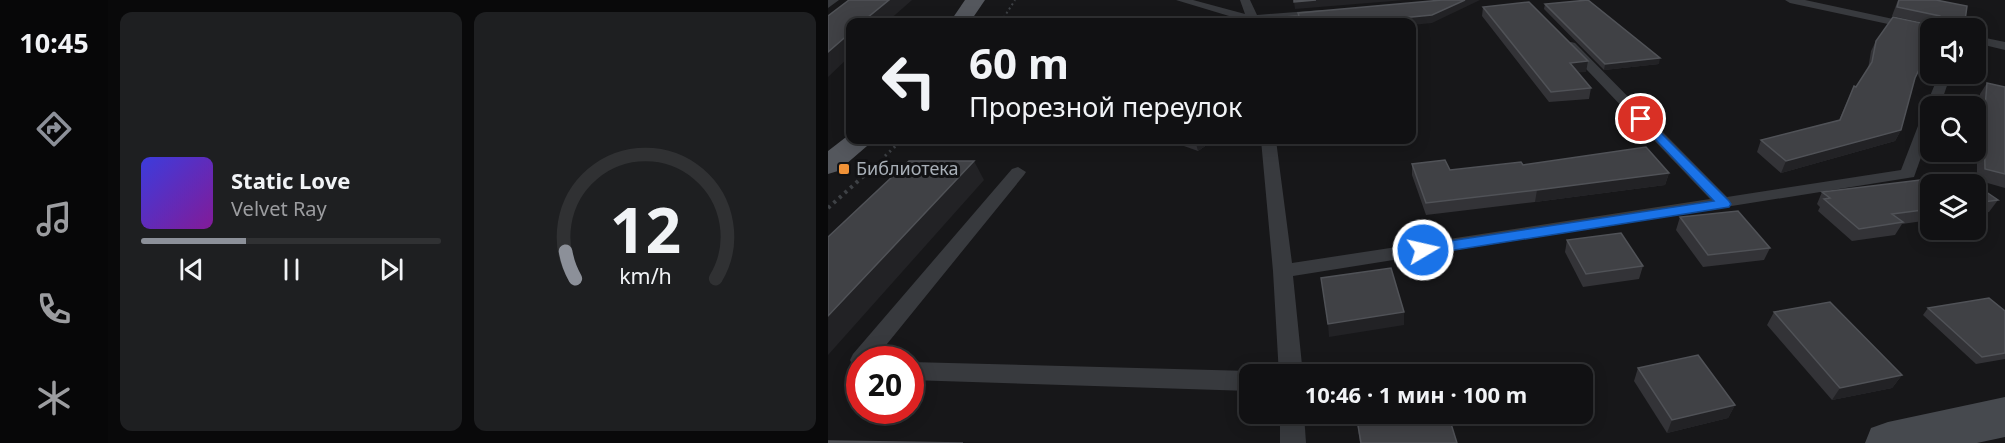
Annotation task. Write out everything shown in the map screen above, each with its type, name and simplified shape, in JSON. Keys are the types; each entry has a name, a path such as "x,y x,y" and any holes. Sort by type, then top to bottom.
{"main road":[{"path":"963,18 975,0"},
{"path":"828,165 855,144"},
{"path":"1888,443 2005,417"}],"lane":[{"path":"828,5 834,0"},
{"path":"1181,0 1243,18"},
{"path":"1245,0 1252,18"},
{"path":"1790,0 1920,28"},
{"path":"1281,18 1336,12"},
{"path":"1559,34 1724,204"},
{"path":"1986,42 2005,46"},
{"path":"1283,271 1908,174 1920,141"},
{"path":"1268,144 1283,271 1290,364"},
{"path":"873,346 1018,172"},
{"path":"924,371 1239,381"},
{"path":"1292,424 1293,443"}],"path":[{"path":"1004,18 1015,0"},
{"path":"828,208 898,144"}],"building":[{"path":"849,0 889,0 867,18 846,18 846,36 828,52 828,16"},
{"path":"1465,0 1432,15 1401,18 1284,17 1299,16 1298,13"},
{"path":"1588,0 1660,58 1605,64 1545,4"},
{"path":"1899,0 1936,0 1967,6 1965,18 1940,18 1940,16 1897,7"},
{"path":"1529,2 1588,61 1570,63 1591,88 1551,92 1483,7"},
{"path":"1893,17 1920,23 1920,68 1901,130 1786,161 1761,140 1840,120 1854,86 1856,87 1872,62 1876,41"},
{"path":"1987,83 2005,87 2005,174 1985,169"},
{"path":"1646,147 1669,173 1426,203 1412,164 1445,160 1450,170 1521,162 1523,165"},
{"path":"909,161 974,161 828,316 828,237"},
{"path":"1920,180 1920,210 1892,214 1903,222 1859,229 1824,199 1830,198 1822,192"},
{"path":"1986,192 1998,200 1986,202"},
{"path":"1738,211 1770,248 1708,255 1680,217"},
{"path":"1621,233 1643,266 1586,274 1567,240"},
{"path":"1391,268 1404,312 1328,324 1321,278"},
{"path":"1989,298 2005,311 2005,353 1982,357 1928,308"},
{"path":"1830,302 1902,375 1840,388 1774,312"},
{"path":"1698,355 1735,405 1672,420 1638,368"},
{"path":"1358,424 1451,424 1457,443 1361,443"},
{"path":"828,441 963,443 828,443"}],"place":[{"name":"Библиотека","path":"844,169"}],"route":[{"path":"1423,250 1724,204 1641,119"}]}
